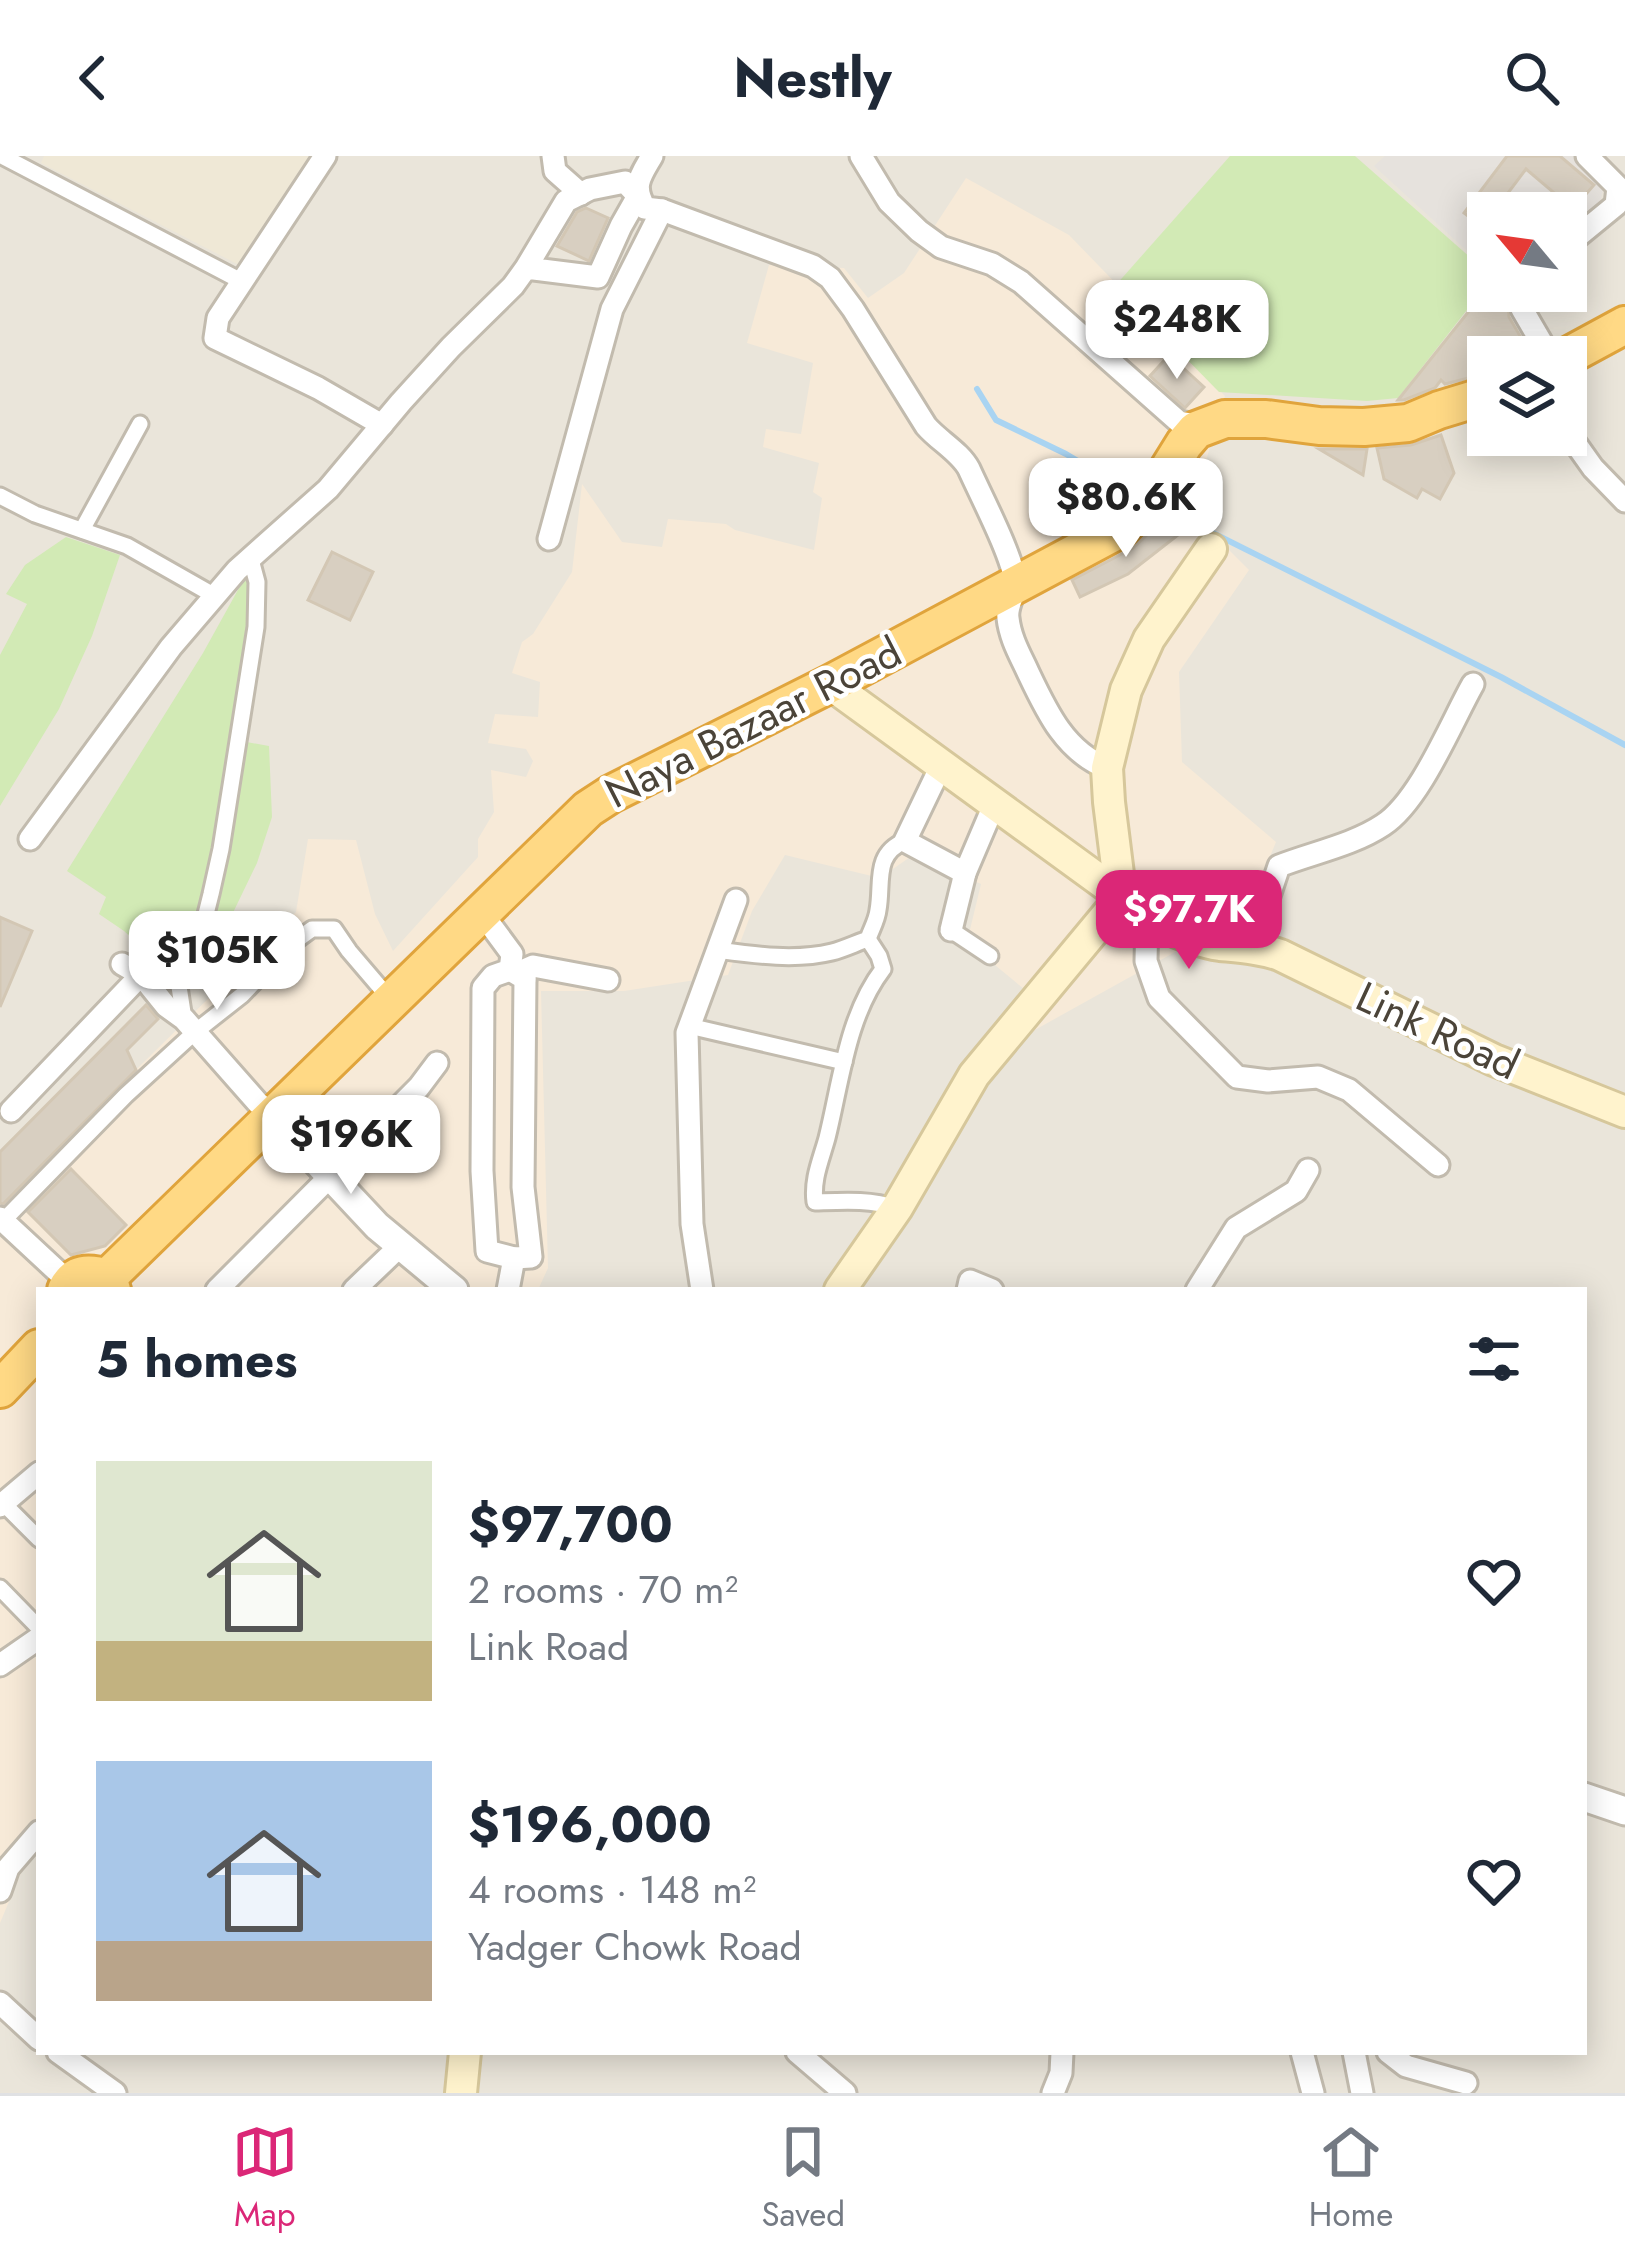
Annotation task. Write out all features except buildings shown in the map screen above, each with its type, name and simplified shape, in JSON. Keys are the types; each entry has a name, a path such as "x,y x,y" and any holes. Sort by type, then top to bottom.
{"highway":[{"path":"1587,346 1625,325"},
{"path":"1209,427 1225,419 1266,418 1319,426 1408,423 1467,401"},
{"name":"Naya Bazaar Road","path":"88,1285 274,1116 588,808 1122,528 1148,502 1196,430 1209,427"},
{"path":"0,1389 36,1351"}],"main road":[{"path":"842,1287 897,1208 974,1075 1134,907 1108,802 1107,768 1126,690 1148,639 1211,549"},
{"name":"Link Road","path":"830,684 1134,907 1184,936 1280,955 1494,1060 1625,1112"},
{"path":"461,2093 465,2055"}],"street":[{"path":"2,156 243,282"},
{"path":"325,156 218,318 215,338 382,425"},
{"path":"553,156 555,170 581,194"},
{"path":"526,268 598,278 652,156"},
{"path":"861,156 889,202 919,231 940,247 992,264 1021,282 1179,422 1209,427"},
{"path":"1587,156 1618,187 1616,205 1587,229"},
{"path":"30,839 171,647 250,556 328,489 451,346 513,286 566,201 590,189 625,182 645,208 662,210 813,266 838,286 926,426 964,460 1006,554 1016,585 1006,610 1010,635 1047,715 1091,762 1107,768"},
{"path":"548,539 612,309 662,210"},
{"path":"82,530 140,424"},
{"path":"1584,456 1625,501"},
{"path":"0,496 35,514 127,546 215,596"},
{"path":"190,1025 178,980 201,934 216,872 256,628 257,582 250,556"},
{"path":"1252,946 1279,866 1386,824 1416,790 1473,684"},
{"path":"868,939 878,911 886,854 904,841 941,766"},
{"path":"989,956 951,930 965,873 994,805"},
{"path":"904,841 965,873"},
{"path":"702,1287 692,1224 686,1033 736,900"},
{"path":"1134,907 1160,998 1237,1077 1268,1081 1318,1077 1349,1090 1438,1165"},
{"path":"481,912 512,954 518,975 523,1187 532,1257 487,1251 482,1172 483,988 493,976 518,975 533,966 608,980"},
{"path":"88,1285 2,1220 190,1025 242,995 312,929 334,929 391,1000"},
{"path":"717,950 792,956 831,952 868,939"},
{"path":"868,939 883,969 872,984 844,1062 816,1172 815,1202 856,1200 897,1208"},
{"path":"10,1111 132,970 190,1025 376,1226 450,1287"},
{"path":"689,1026 844,1062"},
{"path":"220,1287 419,1087 437,1063"},
{"path":"1208,1286 1236,1228 1295,1191 1308,1170"},
{"path":"357,1287 400,1246"},
{"path":"509,1287 514,1258"},
{"path":"36,1476 2,1505 36,1537"},
{"path":"0,1588 36,1625"},
{"path":"0,1665 36,1640"},
{"path":"1587,1798 1625,1811"},
{"path":"0,1891 8,1868 36,1835"},
{"path":"0,2003 36,2035"},
{"path":"62,2055 115,2093"},
{"path":"801,2055 845,2093"},
{"path":"1053,2093 1062,2055"},
{"path":"1303,2055 1313,2093"},
{"path":"1355,2055 1361,2093"},
{"path":"1392,2055 1406,2066 1466,2084"}],"shaded area":[{"path":"0,156 1625,156 1625,2093 0,2093"},
{"path":"44,156 310,156 245,268 41,163"},
{"path":"1385,156 1575,156 1604,185 1600,203 1587,215 1587,192 1467,192 1467,251 1374,166"},
{"path":"966,178 1069,235 1225,396 1191,512 1249,570 1179,672 1182,762 1276,842 1247,912 970,1066 1024,989 967,942 981,884 913,855 880,878 785,855 752,911 728,975 624,991 541,991 548,1268 539,1287 36,1287 36,1854 21,1873 0,1923 0,1204 296,912 308,839 356,840 375,914 393,951 478,857 478,839 494,812 491,770 526,777 533,761 526,749 488,743 495,714 538,717 540,682 512,673 522,642 533,634 572,572 582,484 622,542 662,547 668,519 726,524 814,550 822,498 813,492 819,463 763,447 766,429 801,434 813,363 747,343 769,265 844,268 868,298 904,273"}],"green space":[{"path":"1230,156 1355,156 1467,255 1467,310 1398,398 1367,401 1219,392 1115,286"},
{"path":"66,537 120,555 92,636 59,709 0,806 0,655 27,604 6,594 25,565"},
{"path":"244,579 253,586 253,614 228,798 206,889 171,974 99,914 106,897 67,871"},
{"path":"241,741 269,746 272,817 257,863 228,923 206,944 216,919 221,862 233,823"}],"waterway":[{"path":"977,389 996,420 1134,494"},
{"path":"1165,509 1501,677 1625,745"}]}
